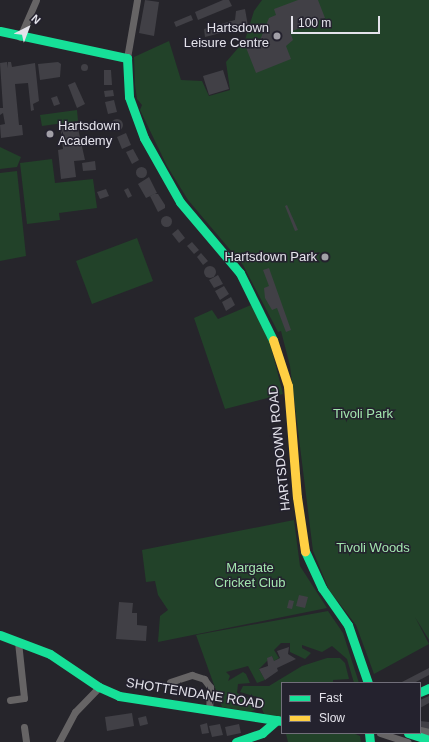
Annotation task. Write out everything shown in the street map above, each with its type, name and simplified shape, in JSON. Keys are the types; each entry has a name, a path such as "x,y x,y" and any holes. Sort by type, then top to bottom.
{"main road":[{"path":"0,31 20,37 127,58"},
{"name":"HARTSDOWN ROAD","path":"127,58 129,97 148,144 180,202 240,272 257,302 278,349 288,386 297,497 306,558 322,588 348,625 359,651 368,682"},
{"name":"SHOTTENDANE ROAD","path":"0,635 50,654 99,687 148,702 280,721"},
{"path":"236,742 262,733 280,721"},
{"path":"412,735 429,740"}],"street":[{"path":"20,37 36,0"},
{"name":"HARTSDOWN ROAD","path":"127,58 137,0"},
{"path":"10,700 24,698 18,642"},
{"path":"170,682 192,675 204,680 210,687 209,710"},
{"path":"62,741 75,712 99,687"},
{"path":"24,727 26,742"},
{"path":"396,734 412,735"}],"green space":[{"path":"262,0 429,0 429,640 415,617 429,644 374,674 356,625 329,590 313,551 290,366 281,331 278,332 243,265 188,200 167,166 140,110 142,105 137,99 134,57 169,41 181,80 202,81 209,96 230,90 226,62 245,40 254,11"},
{"path":"77,110 78,121 42,126 40,115"},
{"path":"0,147 21,157 17,167 0,169"},
{"path":"52,159 55,183 93,179 97,208 59,213 60,220 27,224 20,163"},
{"path":"17,171 26,256 0,261 0,173"},
{"path":"137,238 153,281 92,304 76,261"},
{"path":"251,305 270,343 283,394 225,409 194,318 212,310 218,319"},
{"name":"Margate Cricket Club","path":"294,520 300,566 327,608 158,642 160,616 168,610 158,595 155,581 146,582 142,550"},
{"path":"328,611 343,633 359,682 354,682 347,659 332,646 322,652 302,645 302,648 311,653 305,659 290,652 290,643 281,643 274,650 279,658 274,661 272,656 259,669 265,680 257,683 248,666 226,672 230,676 228,681 243,672 246,674 250,683 238,684 237,693 255,701 256,709 251,712 222,707 196,635"},
{"path":"327,658 340,658 345,663 349,679 333,680 333,682 281,682 281,717 264,714 257,697 240,692 243,686 269,686 302,666"},
{"path":"286,734 355,734 360,736 361,742 288,742"}],"building":[{"path":"145,0 159,2 154,36 139,33"},
{"path":"223,0 229,0 232,6 198,20 195,12"},
{"name":"Hartsdown Leisure Centre","path":"298,0 318,0 325,18 290,32 293,40 286,46 291,59 256,73 245,45 260,40 269,18 276,15 274,9"},
{"path":"245,9 248,26 205,37 204,29 235,20 236,11"},
{"path":"191,15 193,20 176,27 174,22"},
{"path":"7,62 7,68 8,62 11,62 12,67 35,63 39,101 33,104 34,110 31,111 28,83 15,84 19,125 22,125 23,135 1,138 0,125 5,124 3,113 0,115 0,108 3,108 0,63"},
{"path":"58,62 61,64 60,77 40,80 38,64"},
{"path":"84,63 87,64 87,70 84,71 81,70 80,67 81,64"},
{"path":"104,70 111,70 112,85 104,85"},
{"path":"223,70 229,89 209,95 203,76"},
{"path":"75,82 85,104 77,108 68,85"},
{"path":"113,90 114,96 105,97 104,91"},
{"path":"57,96 60,104 54,106 51,98"},
{"path":"114,100 117,112 108,114 105,102"},
{"path":"115,119 119,119 123,125 119,131 115,131 111,127 111,123"},
{"path":"77,124 85,160 74,161 76,177 61,179 58,150 63,149 60,125"},
{"path":"126,133 131,145 122,149 117,137"},
{"path":"133,149 139,160 132,164 126,152"},
{"path":"95,161 96,170 83,171 82,163"},
{"path":"141,166 145,168 147,172 145,176 141,178 137,176 135,172 137,168"},
{"path":"149,177 157,193 146,198 138,184"},
{"path":"128,188 132,196 128,198 124,190"},
{"path":"106,189 109,196 100,199 97,192"},
{"path":"158,194 165,205 165,208 158,212 150,196"},
{"path":"287,205 298,230 295,231 285,206"},
{"path":"166,215 170,217 172,221 170,225 166,227 162,225 160,221 162,217"},
{"path":"178,229 185,238 179,243 172,234"},
{"path":"192,242 199,250 194,254 187,246"},
{"path":"201,253 208,261 203,265 197,257"},
{"path":"208,266 212,266 216,272 212,278 208,278 204,274 204,270"},
{"path":"269,268 291,330 286,332 277,308 272,310 265,298 264,288 269,286 263,270"},
{"path":"218,275 223,284 214,288 209,280"},
{"path":"224,286 229,294 220,300 215,291"},
{"path":"231,297 235,305 226,311 222,302"},
{"path":"299,595 308,597 305,608 296,606"},
{"path":"289,600 294,601 292,609 287,608"},
{"path":"119,602 133,603 132,613 137,613 137,625 147,626 146,641 116,639"},
{"path":"289,647 288,654 296,659 277,668 278,671 265,680 259,669 268,666 267,658 272,656 274,661 280,658 277,651"},
{"path":"429,668 429,675 416,682 402,682"},
{"path":"429,696 429,703 421,707 421,700"},
{"path":"132,713 134,726 107,731 105,717"},
{"path":"146,716 148,724 140,726 138,718"},
{"path":"421,721 429,722 429,730 421,728"},
{"path":"207,723 209,733 202,734 200,725"},
{"path":"220,724 223,735 212,737 209,726"},
{"path":"239,724 241,733 227,736 225,727"}],"traffic: fast":[{"path":"0,31 127,58 129,97 144,138 180,202 240,273 273,340"},
{"path":"305,551 322,588 348,625 368,682"},
{"path":"0,635 50,654 99,687 119,696 281,721"},
{"path":"421,692 429,688"},
{"path":"236,742 262,733 277,720"},
{"path":"369,734 370,742"},
{"path":"411,734 429,740"}],"traffic: slow":[{"path":"273,340 288,386 297,497 305,551"}],"place":[{"name":"Hartsdown Leisure Centre","path":"277,36"},
{"name":"Hartsdown Academy","path":"50,134"},
{"name":"Hartsdown Park","path":"325,257"}],"park label":[{"name":"Tivoli Park","path":"363,414"},
{"name":"Tivoli Woods","path":"373,548"}]}
